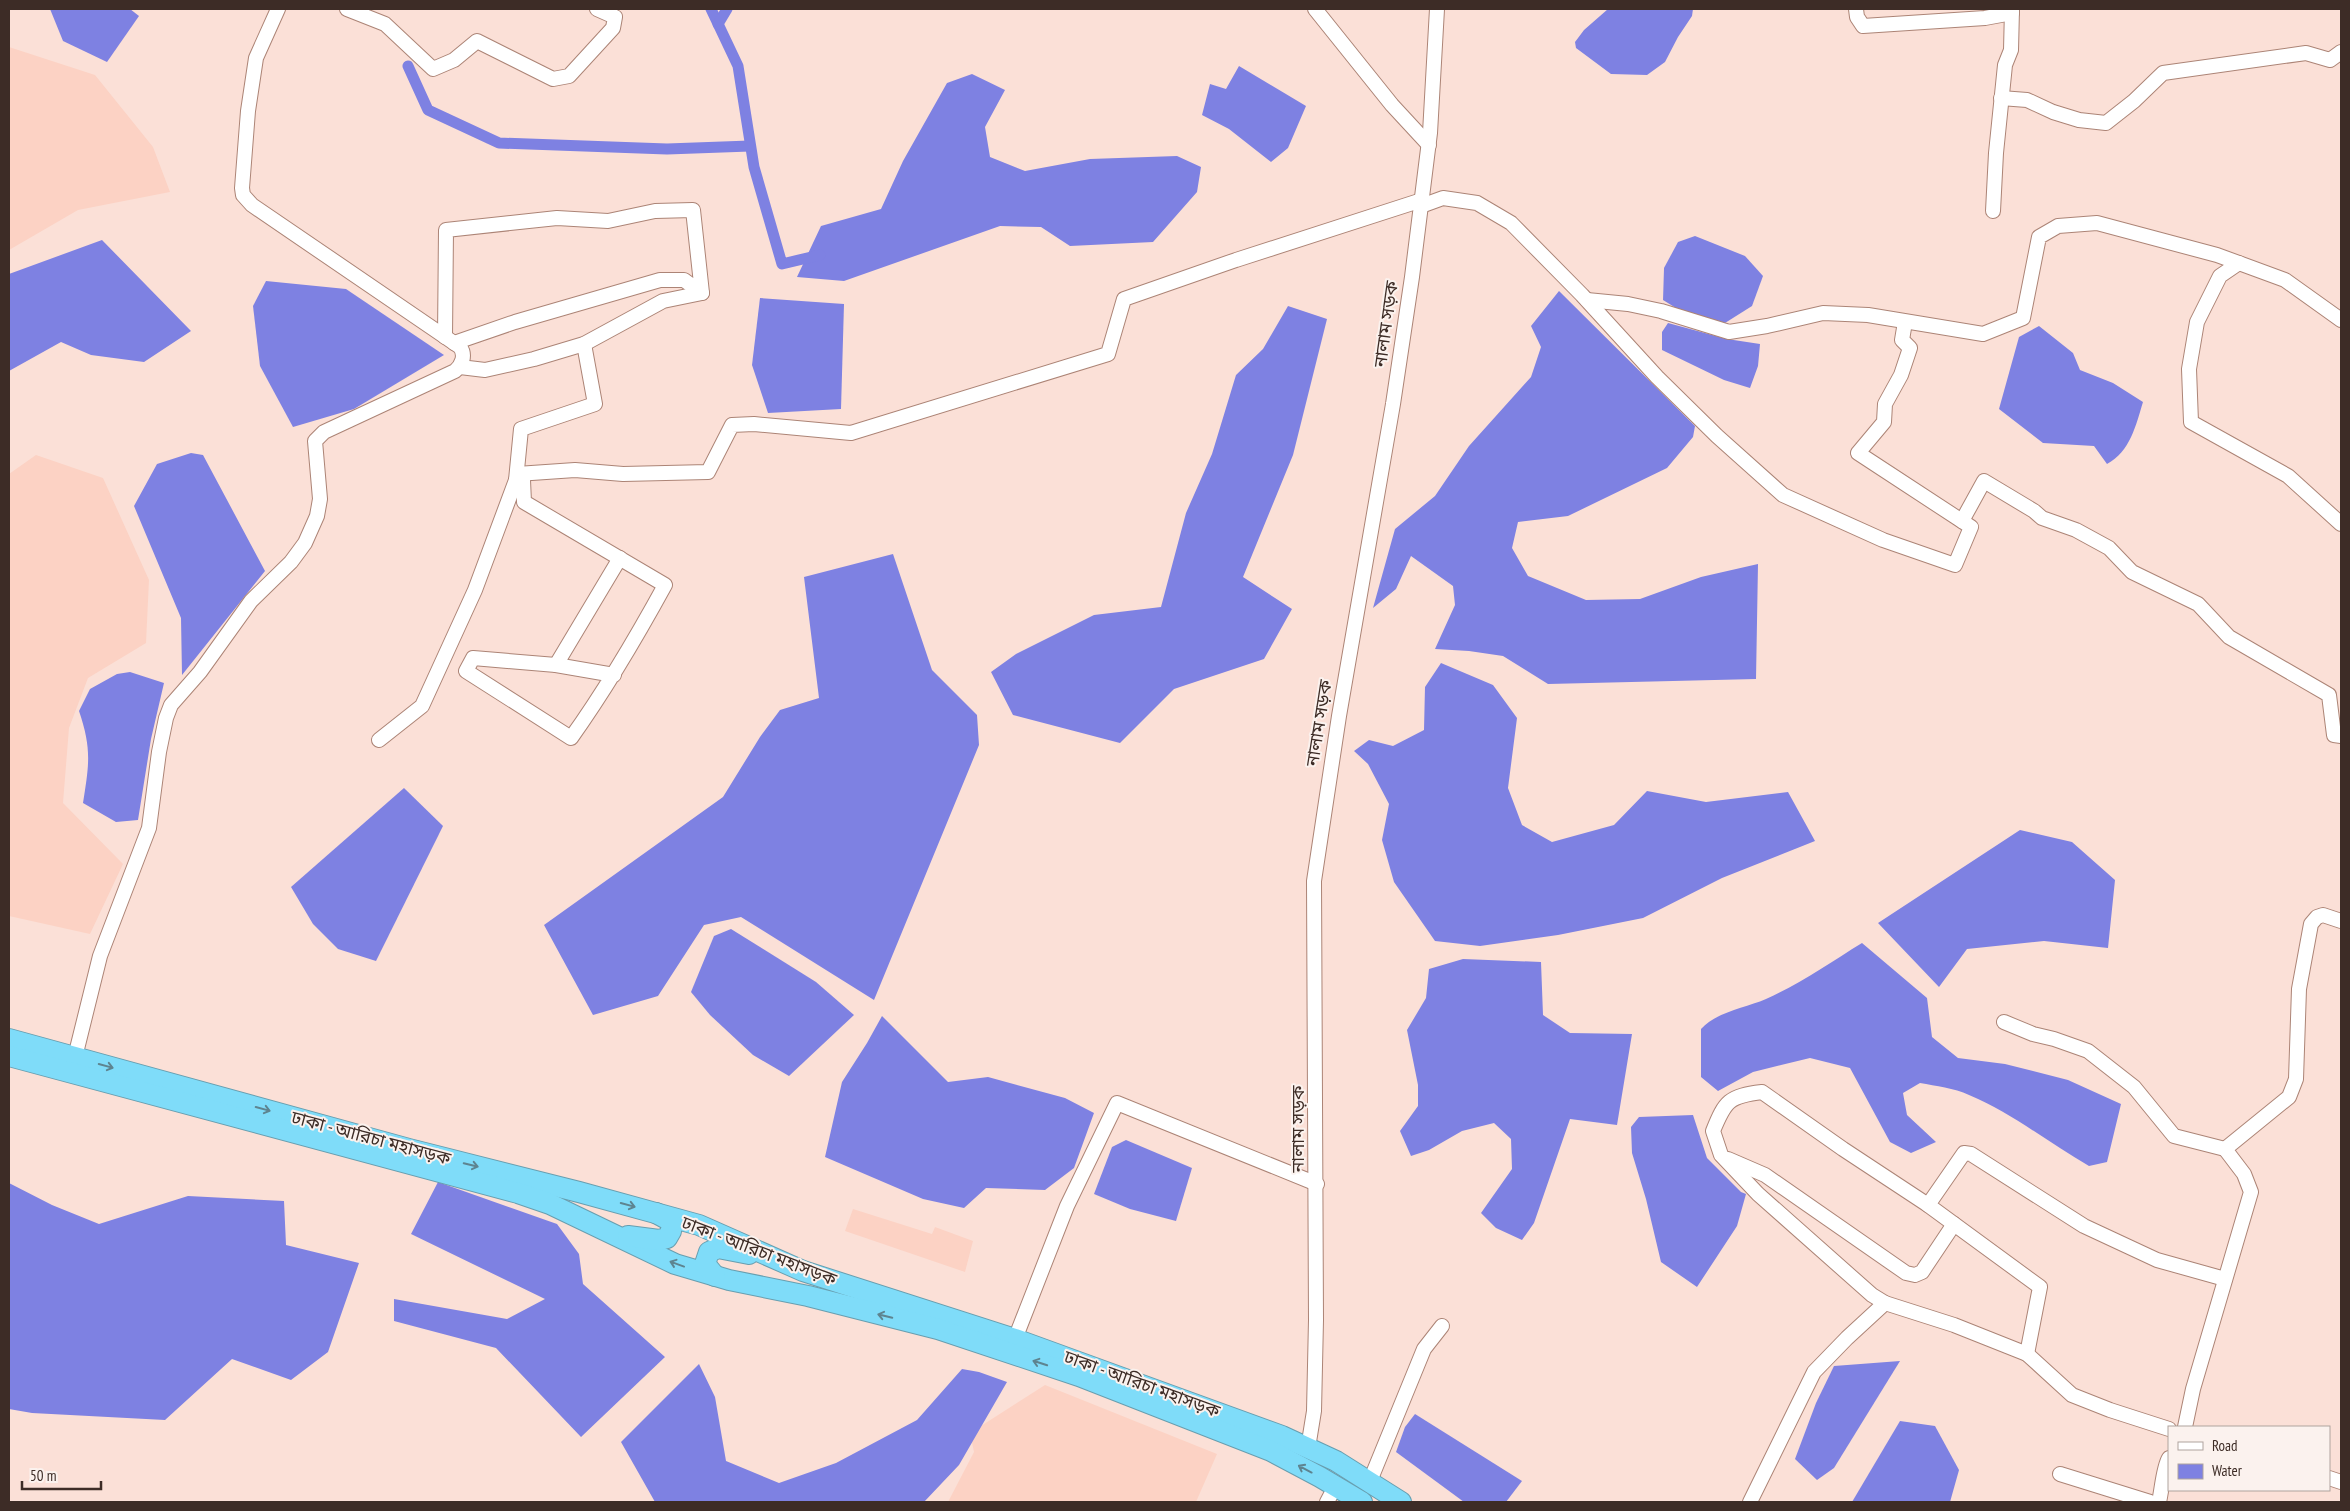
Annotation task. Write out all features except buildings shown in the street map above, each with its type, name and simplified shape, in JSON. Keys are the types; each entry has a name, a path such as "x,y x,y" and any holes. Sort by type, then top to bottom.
{"highway":[{"name":"ঢাকা - আরিচা মহাসড়ক","path":"9,1039 409,1149 654,1212 721,1233 773,1259 859,1290 1015,1339 1231,1416 1336,1461 1401,1502"},
{"path":"9,1056 518,1193 550,1204 675,1264 716,1276 808,1296 938,1329 1080,1376 1271,1451 1331,1494 1362,1502"},
{"path":"606,1232 659,1240 668,1238 672,1224 654,1212"},
{"path":"716,1276 705,1264 709,1252 718,1248 773,1259"}],"street":[{"path":"278,9 256,58 244,148 242,195 252,206 463,351 460,367"},
{"path":"347,9 385,24 433,69 454,60 477,41 553,79 569,76 613,28 615,17 597,9"},
{"path":"1315,9 1392,105 1429,145"},
{"name":"নালাম সড়ক","path":"1308,1448 1315,1397 1317,1184 1314,881 1339,716 1393,404 1422,203 1429,145 1437,9"},
{"path":"1856,9 1857,17 1863,26 1985,18 2012,11 2011,50 2005,65 1993,211"},
{"path":"2002,98 2027,100 2053,112 2079,120 2106,123 2134,102 2163,73 2306,53 2330,60 2341,52"},
{"path":"517,477 575,470 623,474 708,472 732,425 754,424 851,433 1108,354 1124,299 1236,260 1443,198 1477,203 1510,223 1587,300 1657,377 1717,436 1783,495 1883,540 1955,565 1971,527 1858,453 1884,422 1885,404 1901,375 1910,348 1902,340 1905,322"},
{"path":"449,340 446,230 557,218 608,221 655,211 693,210 702,293"},
{"path":"1587,300 1628,304 1661,311 1729,332 1767,326 1823,313 1868,315 1982,334 2023,318 2039,237 2058,226 2097,223 2217,255 2285,280 2341,320"},
{"path":"2238,263 2220,276 2197,322 2189,370 2191,422 2288,476 2341,524"},
{"path":"449,340 660,280 684,280 702,293"},
{"path":"75,1057 100,956 149,828 159,752 166,718 171,705 212,657 251,600 291,562 305,543 317,516 320,499 315,441 324,432 447,375 460,367 485,370 534,359 584,344 663,301 702,293"},
{"path":"379,740 422,706 475,590 517,477 521,429 595,404 584,344"},
{"path":"517,477 523,480 524,502 665,585 630,649 614,675 571,738 466,671 473,658 556,665 614,675"},
{"path":"1962,521 1984,481 2034,511 2042,518 2076,530 2110,548 2132,572 2198,604 2228,637 2329,695 2334,735 2341,736"},
{"path":"556,665 620,558"},
{"path":"2225,1149 2289,1097 2296,1079 2299,989 2311,924 2316,917 2323,914 2341,921"},
{"path":"2004,1022 2033,1034 2088,1051 2134,1087 2174,1136 2225,1149 2244,1174 2251,1192 2193,1389 2185,1426"},
{"path":"2027,1354 2040,1287 1928,1205 1843,1149 1762,1092 1740,1095 1722,1107 1713,1131 1721,1155 1758,1194 1872,1295 1885,1303 1954,1324 2027,1354 2072,1395 2110,1410 2168,1429"},
{"path":"1015,1339 1067,1206 1117,1104 1317,1184"},
{"path":"1928,1205 1960,1157 1964,1154 1971,1154 2084,1226 2158,1260 2225,1280"},
{"path":"1721,1155 1765,1174 1906,1273 1915,1274 1922,1272 1954,1224"},
{"path":"1750,1502 1814,1372 1885,1303"},
{"path":"1370,1481 1424,1349 1442,1326"},
{"path":"2159,1502 2164,1481 2165,1465 2168,1460"},
{"path":"2060,1474 2150,1502"}],"shaded area":[{"path":"9,47 95,75 153,147 170,192 78,210 9,250"},
{"path":"36,455 103,478 149,580 146,643 88,678 69,728 63,803 123,864 90,934 9,916 9,474"},
{"path":"853,1209 932,1234 935,1227 973,1241 965,1272 845,1231"},
{"path":"1045,1385 1217,1454 1196,1502 948,1502 974,1452 970,1433"}],"water":[{"path":"50,9 130,9 139,16 107,62 63,41"},
{"path":"1608,9 1693,9 1692,16 1665,62 1647,75 1611,74 1576,48 1575,42 1584,30"},
{"path":"1239,66 1306,106 1288,148 1271,162 1229,129 1202,115 1210,84 1226,89"},
{"path":"972,74 1005,90 985,127 990,157 1025,171 1090,159 1177,156 1201,167 1197,192 1153,242 1070,246 1041,227 1000,226 844,281 797,277 821,226 881,209 903,161 947,83"},
{"path":"1695,236 1745,256 1763,276 1752,306 1725,323 1676,308 1663,300 1664,268 1678,242"},
{"path":"102,240 191,331 144,362 91,355 61,342 9,371 9,274"},
{"path":"266,281 346,289 444,355 354,409 293,427 260,366 253,306"},
{"path":"1559,291 1695,426 1693,437 1667,468 1568,516 1518,522 1512,548 1528,576 1586,600 1640,599 1701,577 1758,564 1756,679 1548,684 1503,656 1435,649 1455,605 1453,586 1411,556 1396,589 1373,608 1395,529 1435,496 1469,446 1531,377 1541,347 1531,326"},
{"path":"760,298 844,304 841,409 768,413 752,365"},
{"path":"1288,306 1327,319 1293,455 1243,577 1292,609 1264,659 1174,689 1120,743 1013,715 991,672 1016,654 1094,615 1161,607 1186,513 1212,454 1236,375 1263,349"},
{"path":"1668,323 1727,339 1760,344 1758,366 1750,388 1724,380 1662,350 1662,332"},
{"path":"2039,326 2073,353 2080,370 2113,383 2143,402 2135,429 2127,445 2115,459 2107,464 2094,446 2043,443 1999,409 2019,337"},
{"path":"191,453 203,455 265,571 182,675 181,618 134,506 157,464"},
{"path":"893,554 932,670 977,715 979,745 874,1000 741,917 704,925 658,996 593,1015 544,925 723,797 760,737 780,710 819,698 804,577"},
{"path":"1441,663 1493,685 1517,718 1508,788 1522,825 1552,842 1614,825 1647,791 1706,802 1788,792 1815,841 1722,878 1643,918 1558,935 1480,946 1435,941 1394,882 1382,840 1389,804 1368,764 1354,751 1369,740 1393,746 1424,730 1425,687"},
{"path":"130,672 164,683 151,739 138,820 116,822 83,803 87,778 88,747 79,711 90,689 117,674"},
{"path":"404,788 443,826 376,961 338,949 313,924 291,887"},
{"path":"2020,830 2072,842 2115,880 2108,948 2044,941 1967,949 1939,987 1878,923"},
{"path":"731,929 816,982 854,1015 789,1076 753,1055 710,1015 691,992 714,936"},
{"path":"1862,943 1927,998 1932,1037 1958,1058 2005,1064 2068,1080 2121,1104 2107,1162 2089,1166 1985,1102 1945,1087 1920,1083 1903,1093 1907,1115 1936,1142 1911,1153 1890,1142 1850,1068 1810,1058 1753,1072 1718,1091 1701,1077 1701,1029 1707,1023 1723,1014 1779,993"},
{"path":"1463,959 1541,962 1543,1015 1570,1033 1632,1034 1617,1125 1570,1119 1534,1223 1522,1240 1496,1228 1481,1213 1512,1169 1511,1139 1494,1123 1462,1131 1429,1150 1411,1156 1400,1131 1418,1106 1418,1085 1407,1030 1426,998 1429,969"},
{"path":"882,1016 948,1082 988,1077 1065,1098 1094,1113 1074,1168 1045,1190 986,1188 964,1208 923,1199 825,1157 842,1082"},
{"path":"1693,1115 1707,1158 1741,1192 1746,1194 1737,1226 1697,1287 1661,1262 1646,1199 1632,1153 1631,1127 1639,1117"},
{"path":"1126,1140 1192,1168 1176,1221 1130,1209 1094,1194 1112,1147"},
{"path":"438,1182 557,1224 579,1254 583,1284 665,1357 581,1437 496,1348 394,1321 394,1299 507,1319 545,1299 411,1234"},
{"path":"9,1183 52,1205 99,1224 188,1196 284,1201 286,1245 359,1263 328,1352 291,1380 232,1359 165,1420 32,1413 9,1409"},
{"path":"1900,1361 1834,1468 1817,1480 1795,1459 1816,1403 1834,1366"},
{"path":"699,1364 715,1397 726,1461 779,1483 836,1463 917,1420 962,1369 979,1372 1007,1382 959,1465 924,1502 655,1502 621,1442"},
{"path":"1415,1414 1522,1481 1506,1502 1464,1502 1396,1452 1405,1427"},
{"path":"1900,1421 1935,1426 1959,1470 1950,1502 1852,1502"}],"waterway":[{"path":"711,9 738,66 754,167 782,264 820,255"},
{"path":"718,24 727,9"},
{"path":"408,66 428,110 499,143 667,149 750,146"}]}
